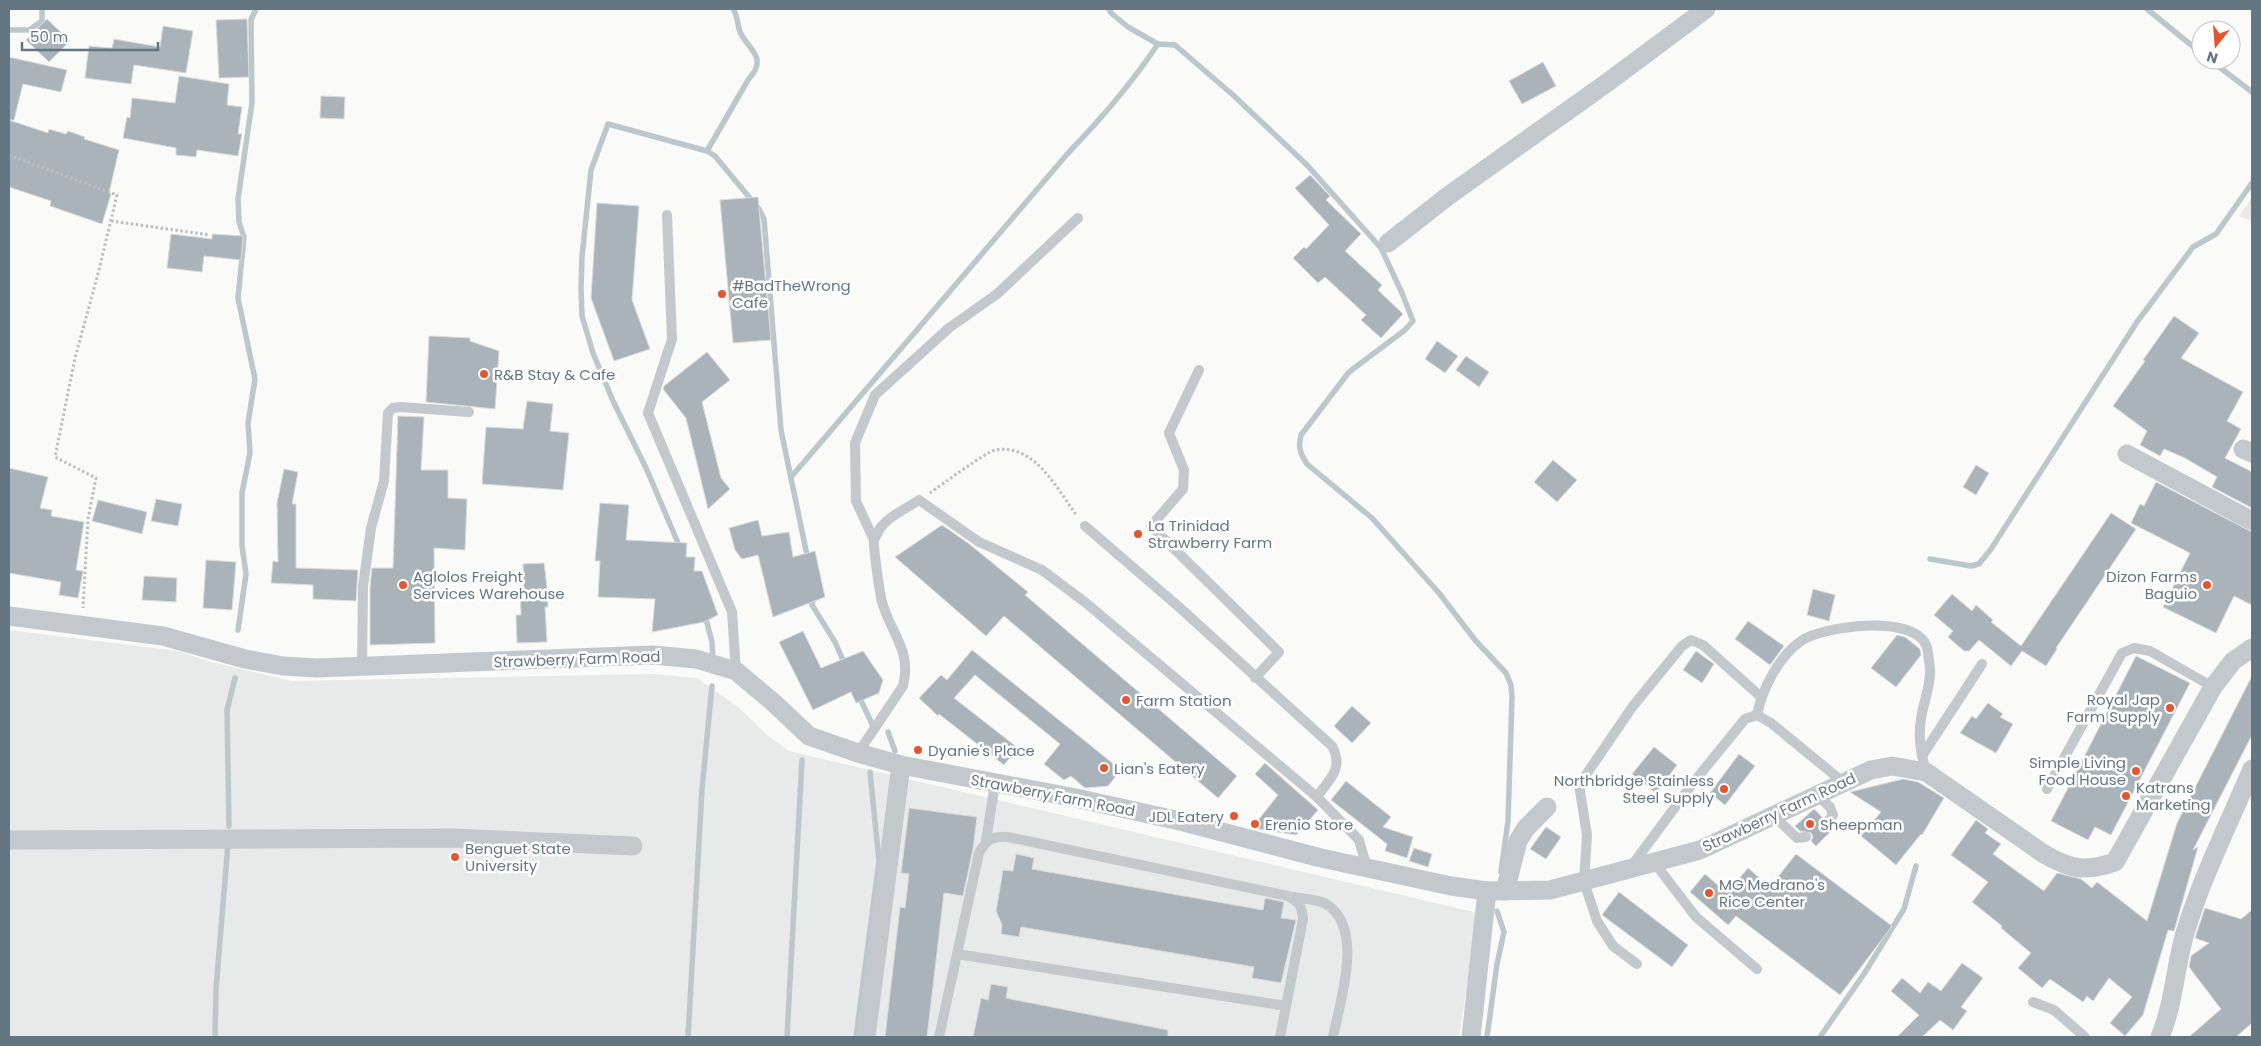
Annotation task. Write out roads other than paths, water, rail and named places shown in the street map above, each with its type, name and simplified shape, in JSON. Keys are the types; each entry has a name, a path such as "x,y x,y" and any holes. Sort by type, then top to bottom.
{"street":[{"path":"1388,243 1448,196 1601,88 1706,9"},
{"path":"2127,454 2252,521"},
{"name":"Strawberry Farm Road","path":"9,616 163,636 238,657 283,666 317,668 362,667 654,654 696,659 736,671 809,736 858,753 901,765 1076,798 1180,821 1316,857 1451,886 1496,891 1550,890 1700,850 1871,770 1892,766 1924,764 2044,854 2064,866 2094,869 2116,862 2213,687 2233,661 2252,648"},
{"path":"866,1037 901,765"},
{"path":"2160,1037 2167,1022 2186,932 2212,860 2252,770"},
{"path":"1471,1037 1496,891 1518,841 1526,828 1547,808"},
{"path":"9,840 454,838 633,846"}],"lane":[{"path":"667,215 672,339 648,413 732,612 736,671"},
{"path":"858,753 903,686 906,662 900,641 882,602 874,540 856,501 855,443 876,395 949,328 997,294 1078,218"},
{"path":"1199,370 1169,433 1184,470 1183,489 1151,526 1279,652 1255,678"},
{"path":"362,667 363,586 371,528 384,482 388,413 393,408 400,407 469,412"},
{"path":"874,540 888,520 919,500 979,542 1042,570 1086,603 1317,797 1359,840 1367,868"},
{"path":"1085,526 1179,607 1332,746 1338,764 1336,770 1317,797"},
{"path":"1757,715 1765,686 1790,650 1802,640 1845,627 1888,626 1912,631 1926,644 1931,673 1921,719 1919,745 1924,764"},
{"path":"1637,964 1613,946 1597,921 1584,882 1587,835 1579,785 1633,706 1682,646 1691,640 1703,645 1761,697"},
{"path":"2047,789 2122,653 2134,648 2150,650 2213,687"},
{"path":"1924,764 1982,664"},
{"path":"1629,868 1694,782 1745,719 1757,715 1771,723 1843,782"},
{"path":"939,1037 979,854 986,842 995,783"},
{"path":"1817,795 1830,807 1833,815 1828,821"},
{"path":"1774,816 1797,838 1806,837"},
{"path":"986,842 996,836 1008,837 1326,903 1341,918 1348,941 1346,964 1333,1037"},
{"path":"1653,861 1696,916 1756,969"},
{"path":"1280,1037 1304,919 1302,908 1298,902 1288,896"},
{"path":"957,954 1286,1006"},
{"path":"2033,1002 2054,1010 2085,1037"}],"waterway":[{"path":"9,30 29,30 42,21 42,9"},
{"path":"238,630 246,574 242,546 242,493 250,453 248,423 255,379 238,298 244,237 239,222 238,199 252,103 251,20 256,9"},
{"path":"707,151 757,65 755,54 740,32 733,9"},
{"path":"1109,9 1111,13 1128,27 1158,44 1175,45 1233,95 1307,165 1381,248 1402,293 1413,321 1405,330 1349,372 1301,435 1300,450 1307,464 1372,518 1439,593 1475,640 1506,673 1511,685 1512,697 1508,821 1501,872"},
{"path":"2147,9 2191,45"},
{"path":"792,476 1069,152 1116,100 1158,44"},
{"path":"2223,70 2252,92"},
{"path":"681,550 647,470 613,401 593,353 582,316 582,257 591,170 608,124 707,151 715,156 759,209 764,219 781,430 808,560"},
{"path":"1930,559 1971,566 1979,564 1991,549 2137,322 2193,247 2216,234 2252,183"},
{"path":"814,596 812,605 835,642 845,665"},
{"path":"705,615 712,642 713,661"},
{"path":"229,826 227,710 235,678"},
{"path":"688,1037 702,789 712,686"},
{"path":"858,694 872,724"},
{"path":"888,732 895,751"},
{"path":"787,1037 802,760"},
{"path":"856,1037 879,861 870,772"},
{"path":"215,1037 216,989 228,844"},
{"path":"1820,1037 1864,974 1904,909 1916,866"},
{"path":"1487,1037 1497,964 1504,932 1497,911"}],"place":[{"name":"#BadTheWrong Cafe","path":"722,294"},
{"name":"R&B Stay & Cafe","path":"484,374"},
{"name":"La Trinidad Strawberry Farm","path":"1138,534"},
{"name":"Aglolos Freight Services Warehouse","path":"403,585"},
{"name":"Dizon Farms Baguio","path":"2207,585"},
{"name":"Farm Station","path":"1126,700"},
{"name":"Royal Jap Farm Supply","path":"2170,708"},
{"name":"Dyanie's Place","path":"918,750"},
{"name":"Lian's Eatery","path":"1104,768"},
{"name":"Simple Living Food House","path":"2136,771"},
{"name":"Northbridge Stainless Steel Supply","path":"1724,789"},
{"name":"Katrans Marketing","path":"2126,796"},
{"name":"JDL Eatery","path":"1234,816"},
{"name":"Erenio Store","path":"1255,824"},
{"name":"Sheepman","path":"1810,824"},
{"name":"Benguet State University","path":"455,857"},
{"name":"MG Medrano's Rice Center","path":"1709,893"}]}
